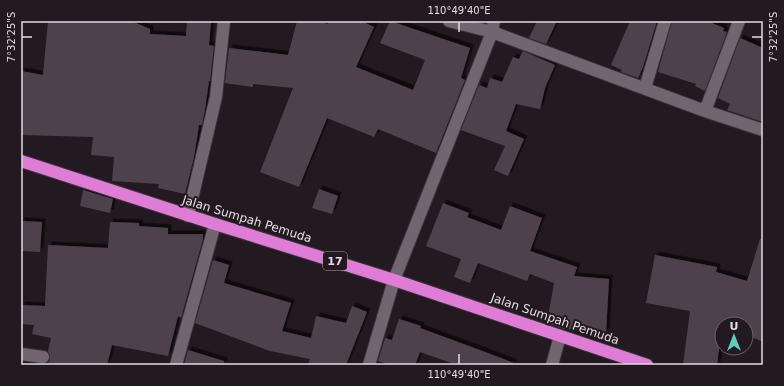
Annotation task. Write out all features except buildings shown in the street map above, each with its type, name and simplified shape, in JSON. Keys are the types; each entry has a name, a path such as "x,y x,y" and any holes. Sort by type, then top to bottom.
{"highway":[{"name":"Jalan Sumpah Pemuda","path":"21,161 188,216 394,280 647,365"}],"street":[{"path":"188,216 216,97 224,21"},
{"path":"450,21 493,26 645,88 705,111 763,130"},
{"path":"645,88 665,21"},
{"path":"705,111 739,21"},
{"path":"369,365 394,280 493,26"},
{"path":"176,365 215,224"},
{"path":"552,365 560,336"},
{"path":"21,354 43,357"}]}
